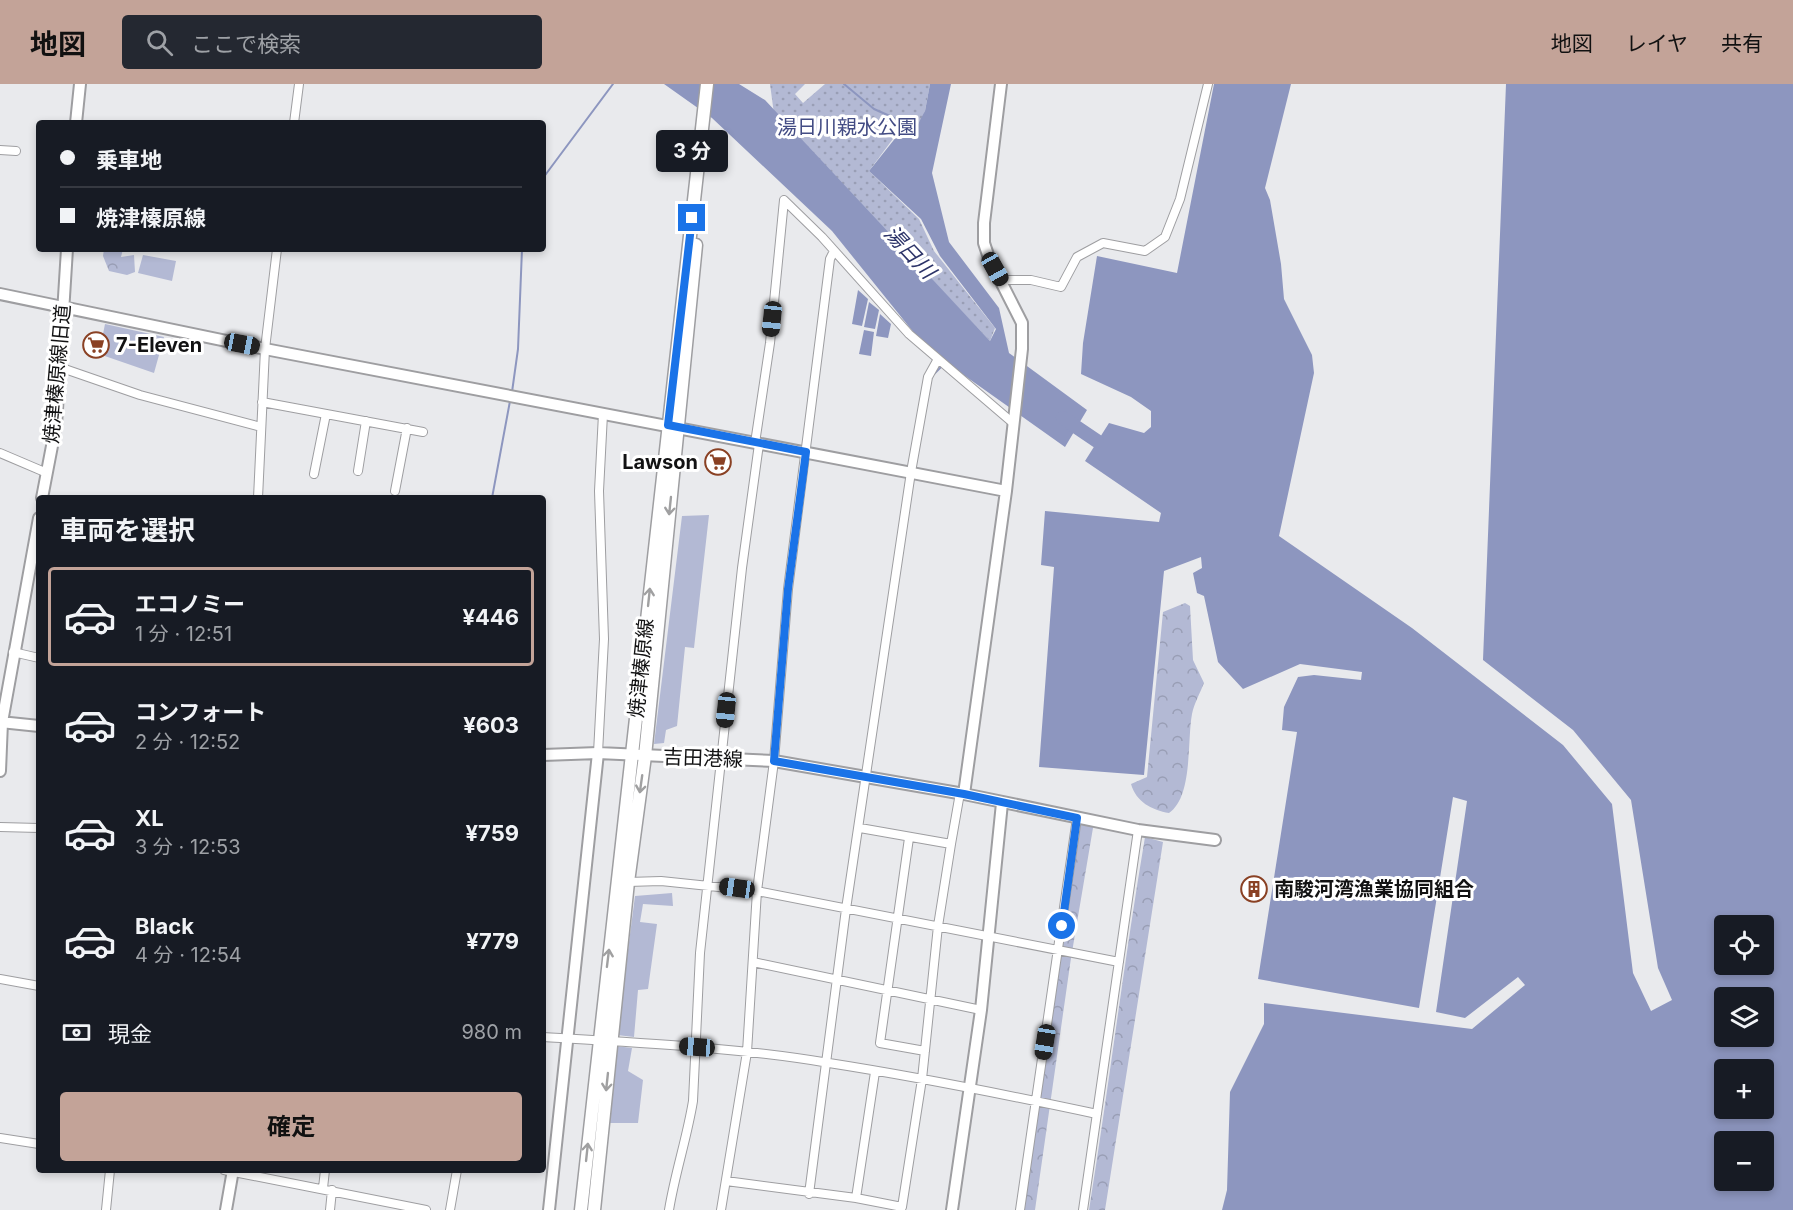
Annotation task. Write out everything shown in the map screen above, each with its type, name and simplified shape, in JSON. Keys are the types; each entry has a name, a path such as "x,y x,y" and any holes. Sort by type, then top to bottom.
{"main road":[{"name":"焼津榛原線","path":"594,1210 605,1040 632,755 673,426 694,283 702,126 707,84"},
{"name":"焼津榛原線","path":"581,1210 645,756 673,426"}],"street":[{"path":"76,120 80,84"},
{"path":"294,120 299,84"},
{"path":"726,1181 809,1194 856,1198 902,1207 922,1079 938,926 962,793 1006,491 1022,349 1022,323 984,243 984,223 1001,84"},
{"path":"1001,280 1031,280 1061,287 1077,257 1103,243 1145,250 1165,237 1180,199 1208,84"},
{"path":"0,150 16,151"},
{"path":"669,1210 675,1170 690,1124 697,1047 699,953 741,568 770,343 784,200 909,334 1013,421"},
{"path":"721,1210 747,1052 757,891 774,761 788,589 830,259 834,251"},
{"name":"焼津榛原線旧道","path":"43,495 56,425 67,252"},
{"path":"258,495 265,349 277,252"},
{"path":"0,294 63,309 265,349 1006,491"},
{"path":"809,1194 828,1063 846,909 860,828 911,472 928,377 938,358"},
{"path":"59,368 140,395 261,427"},
{"path":"262,402 423,432"},
{"path":"314,474 326,414"},
{"path":"549,1210 598,753 604,639 599,491 603,414"},
{"path":"358,471 366,421"},
{"path":"395,491 407,428"},
{"path":"0,453 47,473"},
{"path":"0,771 1,722 36,535"},
{"path":"13,652 36,657"},
{"path":"1,722 36,726"},
{"name":"吉田港線","path":"546,755 598,753 774,761 962,793 1138,830 1215,840"},
{"path":"952,1210 981,1010 1002,803"},
{"path":"1020,1210 1077,818"},
{"path":"0,827 36,828"},
{"path":"860,828 951,844"},
{"path":"1083,1210 1138,830"},
{"path":"909,838 880,1043 925,1051"},
{"path":"628,882 662,881 708,884 757,891 1059,948 1119,962"},
{"path":"753,962 981,1010"},
{"path":"0,979 36,985"},
{"path":"546,1036 697,1047 828,1063 971,1087 1097,1114"},
{"path":"856,1198 875,1072"},
{"path":"0,1138 36,1144"},
{"path":"106,1210 110,1173"},
{"path":"226,1210 230,1173"},
{"path":"241,1173 426,1210"},
{"path":"325,1173 330,1210"},
{"path":"450,1210 456,1173"}],"green space":[{"name":"湯日川親水公園","path":"770,84 805,84 795,94 803,103 825,84 930,84 924,116 918,124 907,120 869,171 919,219 934,251 995,328 990,341 774,114"},
{"path":"104,252 122,252 121,257 134,255 135,272 127,275 109,271"},
{"path":"143,255 176,261 172,281 138,273"},
{"path":"105,324 164,337 154,373 99,354"},
{"path":"709,515 694,648 685,647 677,726 666,730 664,743 654,744 682,516"},
{"path":"1185,603 1190,606 1193,660 1204,683 1192,714 1186,782 1177,805 1169,813 1146,804 1137,796 1131,784 1147,777 1163,612"},
{"path":"1077,818 1094,822 1071,958 1035,1210 1020,1210"},
{"path":"1145,837 1163,842 1105,1210 1089,1210 1130,930"},
{"path":"672,893 673,906 643,904 640,922 657,924 648,989 638,990 634,1037 617,1035 635,896"},
{"path":"616,1046 632,1048 628,1071 643,1080 638,1123 607,1123"}],"shaded area":[{"path":"664,84 739,84 765,100 990,341 996,329 940,256 921,219 869,171 909,121 918,124 925,111 930,84 951,84 932,173 949,242 999,308 1009,353 1087,410 1065,447 927,349 832,231 712,118"},
{"path":"1214,84 1291,84 1265,188 1270,200 1281,264 1284,299 1312,355 1314,373 1279,536 1412,628 1563,745 1612,804 1633,973 1651,1011 1672,1000 1658,968 1631,800 1573,730 1483,660 1506,84 1793,84 1793,1210 1222,1210 1227,1190 1230,1092 1264,1024 1264,1003 1472,1029 1525,985 1518,977 1465,1018 1436,1012 1467,801 1453,797 1419,1008 1258,979 1297,732 1282,730 1284,707 1298,677 1314,675 1361,680 1362,672 1300,664 1243,689 1218,662 1204,596 1197,593 1193,573 1202,568 1201,557 1164,571 1144,775 1039,767 1054,567 1041,565 1045,511 1159,522 1161,513 1085,461 1109,423 1144,433 1151,427 1151,411 1131,397 1081,374 1083,343 1097,256 1177,273"},
{"path":"858,290 868,299 862,326 852,324"},
{"path":"869,302 879,310 875,329 864,327"},
{"path":"880,314 891,324 888,338 876,336"},
{"path":"864,330 874,332 871,356 859,354"}],"waterway":[{"path":"546,174 613,84"},
{"path":"844,84 874,109 908,124"},
{"path":"512,392 518,349 522,252"},
{"path":"934,374 941,367"},
{"path":"493,495 510,401"},
{"name":"湯日川","path":"1063,418 1097,441"}],"place":[{"name":"7-Eleven","path":"96,345"},
{"name":"Lawson","path":"718,462"},
{"name":"南駿河湾漁業協同組合","path":"1254,889"}],"route":[{"path":"692,218 668,425 806,452 788,589 774,761 964,794 1077,818 1062,926"}]}
